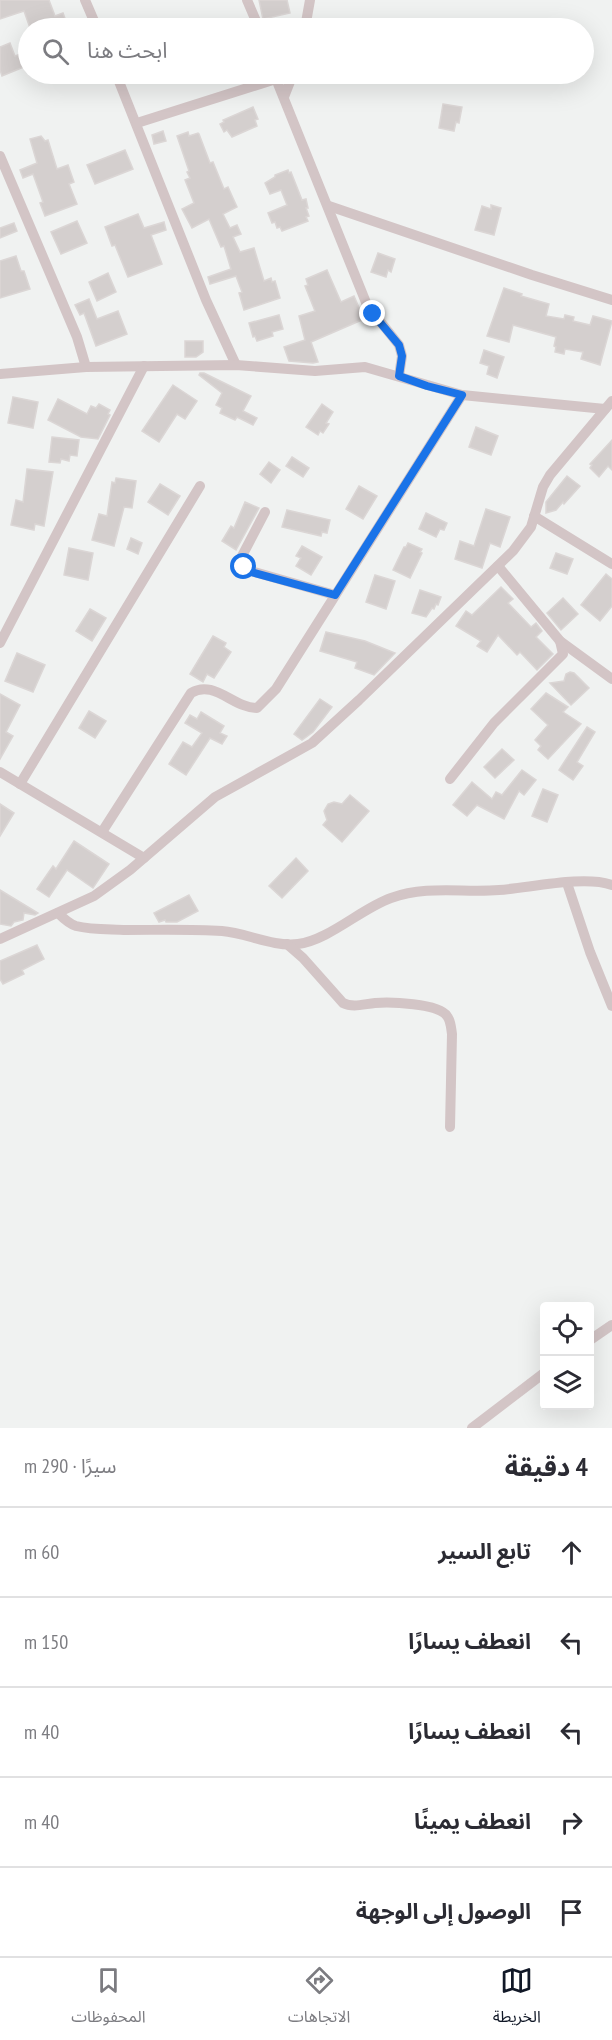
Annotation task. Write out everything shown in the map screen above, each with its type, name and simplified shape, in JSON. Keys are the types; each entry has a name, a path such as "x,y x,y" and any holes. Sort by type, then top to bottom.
{"street":[{"path":"85,0 93,18"},
{"path":"247,0 255,18"},
{"path":"307,18 310,0"},
{"path":"120,84 206,300 236,365"},
{"path":"137,123 252,84"},
{"path":"278,84 367,305 399,345 402,356 399,376"},
{"path":"284,97 289,84"},
{"path":"0,156 77,337 86,367"},
{"path":"328,206 612,300"},
{"path":"0,374 86,367 236,365 315,371 365,367 462,395 608,405"},
{"path":"0,643 144,366"},
{"path":"102,832 191,693 198,689 211,688 246,707 257,708 276,689 462,395"},
{"path":"0,939 94,896 144,858 215,797 312,742 359,700 524,538 543,487 550,475 608,405"},
{"path":"20,784 201,486"},
{"path":"266,512 242,556 244,567 251,572 335,595"},
{"path":"534,516 612,564"},
{"path":"498,566 560,641 612,679"},
{"path":"450,778 494,723 563,654 560,641"},
{"path":"0,772 144,858"},
{"path":"58,913 77,927 224,931 296,944 351,921 379,903 403,894 447,890 499,891 567,883 596,882 612,885"},
{"path":"567,883 590,952 612,1006"},
{"path":"0,931 12,933"},
{"path":"287,944 303,958 343,1003 348,1005 414,1004 437,1009 446,1014 452,1034 450,1127"},
{"path":"594,1337 612,1325"},
{"path":"472,1428 540,1376"}],"building":[{"path":"0,0 49,0 55,16 63,13 65,18 26,18 24,11 0,19"},
{"path":"259,0 287,0 290,13 263,18"},
{"path":"10,43 15,56 18,55 18,69 2,76 0,70 0,47"},
{"path":"443,104 462,107 459,123 456,122 454,131 439,128"},
{"path":"253,107 258,119 255,120 257,126 232,137 227,130 224,132 220,124 224,122 223,120"},
{"path":"163,131 166,141 154,144 152,135"},
{"path":"188,132 189,136 199,134 210,163 213,162 224,189 228,187 237,207 223,214 230,228 237,225 241,234 233,237 240,252 254,248 264,281 271,278 272,282 275,281 280,298 244,310 239,293 242,292 236,276 210,284 208,277 231,269 224,246 221,247 209,219 192,228 182,209 194,203 185,180 190,178 187,172 189,171 177,136"},
{"path":"41,136 45,141 48,140 57,169 68,165 74,182 69,184 77,204 45,216 40,203 43,202 33,174 23,178 20,170 37,163 30,139"},
{"path":"125,150 133,169 95,184 87,165"},
{"path":"288,170 289,173 291,172 302,200 306,199 309,216 306,217 308,221 282,231 280,227 277,228 275,222 272,223 268,213 287,205 281,190 270,194 265,183 275,175"},
{"path":"491,205 501,208 494,235 475,230 482,206 491,209"},
{"path":"138,214 144,228 164,222 166,230 151,235 162,264 128,277 105,227"},
{"path":"77,221 87,243 61,254 51,232"},
{"path":"14,223 17,231 0,238 0,228"},
{"path":"378,253 395,259 391,272 388,270 386,277 371,272"},
{"path":"16,256 30,289 0,298 0,261"},
{"path":"327,270 341,302 354,296 364,319 311,342 318,362 289,361 284,347 305,340 299,316 315,311 305,286 308,285 306,279"},
{"path":"108,273 116,292 97,301 89,282"},
{"path":"504,288 522,294 521,296 549,304 546,316 564,319 565,315 574,317 573,321 590,325 593,316 612,321 600,365 581,359 583,352 565,349 564,354 555,352 556,337 513,325 509,342 487,336"},
{"path":"89,299 97,319 118,311 127,334 96,346 84,313 80,315 75,305"},
{"path":"279,315 283,329 272,332 273,336 257,341 255,336 253,337 249,323"},
{"path":"185,341 203,341 203,352 196,357 185,357"},
{"path":"484,350 504,357 497,378 487,374 489,366 480,363"},
{"path":"200,373 251,396 243,411 257,418 253,425 237,417 235,420 220,413 222,408 216,405 222,393 199,375"},
{"path":"173,385 197,401 185,419 177,414 159,442 142,431"},
{"path":"13,397 38,402 33,428 8,423"},
{"path":"58,399 87,414 91,406 96,408 99,404 110,410 108,414 110,415 98,439 81,437 48,420"},
{"path":"322,404 333,412 326,423 329,424 323,433 320,431 318,435 306,427"},
{"path":"476,427 498,436 491,455 469,447"},
{"path":"52,437 79,440 77,456 70,455 69,461 61,459 60,463 49,462"},
{"path":"612,440 612,470 608,466 599,477 590,468 592,465 590,464"},
{"path":"292,457 309,468 303,477 286,466"},
{"path":"269,462 280,470 271,483 260,474"},
{"path":"27,469 53,472 44,526 35,524 34,530 11,525 16,500 23,502"},
{"path":"567,476 580,486 564,504 563,502 556,510 546,513 546,502"},
{"path":"116,478 136,481 132,508 124,507 114,546 92,540 99,514 107,516 112,482 115,483"},
{"path":"160,484 180,496 168,515 148,502"},
{"path":"359,486 377,496 363,519 346,509"},
{"path":"245,502 259,508 236,550 222,541 231,526 234,528"},
{"path":"486,509 510,517 500,547 490,543 482,568 455,559 460,541 474,546"},
{"path":"287,510 330,520 327,533 322,532 321,536 282,527"},
{"path":"426,513 447,523 444,530 440,529 436,537 419,529"},
{"path":"131,538 142,543 138,554 127,549"},
{"path":"408,543 422,549 410,578 393,570"},
{"path":"302,546 322,557 311,575 296,566 301,558 296,556"},
{"path":"69,548 93,553 88,580 64,575"},
{"path":"556,553 573,559 567,574 550,568"},
{"path":"606,574 612,579 612,606 600,621 581,605"},
{"path":"375,575 395,581 386,609 366,602"},
{"path":"501,587 513,599 508,603 531,627 536,623 542,631 536,637 553,654 537,670 520,652 517,655 498,635 487,652 477,646 481,641 456,626 466,611 472,615"},
{"path":"420,590 441,597 438,605 432,608 426,617 412,613"},
{"path":"563,598 578,614 561,630 547,613"},
{"path":"90,609 106,618 92,641 76,631"},
{"path":"326,632 365,641 395,653 374,675 355,668 357,662 320,651"},
{"path":"213,636 226,643 224,647 231,652 214,678 207,674 203,682 190,674"},
{"path":"17,653 45,665 33,692 5,681"},
{"path":"574,673 589,688 571,705 550,683 564,681 566,674"},
{"path":"546,693 568,707 563,712 581,724 548,759 538,750 541,746 535,740 548,725 531,709"},
{"path":"0,694 20,705 6,732 13,736 0,759"},
{"path":"320,699 332,707 313,732 302,740 294,734"},
{"path":"89,711 106,721 95,738 79,728"},
{"path":"201,712 224,726 220,733 227,736 222,744 210,738 186,775 169,764 183,742 192,747 202,733 185,723 190,715 197,719"},
{"path":"587,727 595,732 577,762 583,766 573,780 559,770"},
{"path":"502,749 514,760 495,778 484,767"},
{"path":"522,770 536,780 524,795 519,791 504,819 477,805 467,816 453,805 472,782 492,799 496,792 502,795"},
{"path":"543,789 558,795 547,822 532,816"},
{"path":"350,795 369,811 342,842 323,825 327,820 324,811 328,804 334,802 342,804"},
{"path":"0,804 14,813 0,836"},
{"path":"74,841 109,864 93,888 67,870 49,897 37,889 53,866 56,869"},
{"path":"296,858 308,871 282,898 269,886"},
{"path":"0,890 38,913 35,915 24,913 23,920 14,922 11,926 0,924"},
{"path":"189,895 198,911 177,922 166,922 165,920 159,922 154,913"},
{"path":"37,945 44,959 22,970 24,974 3,984 0,979 0,961"}],"route":[{"path":"244,567 251,572 335,595 462,395 399,376 402,356 399,345 373,314"}]}
